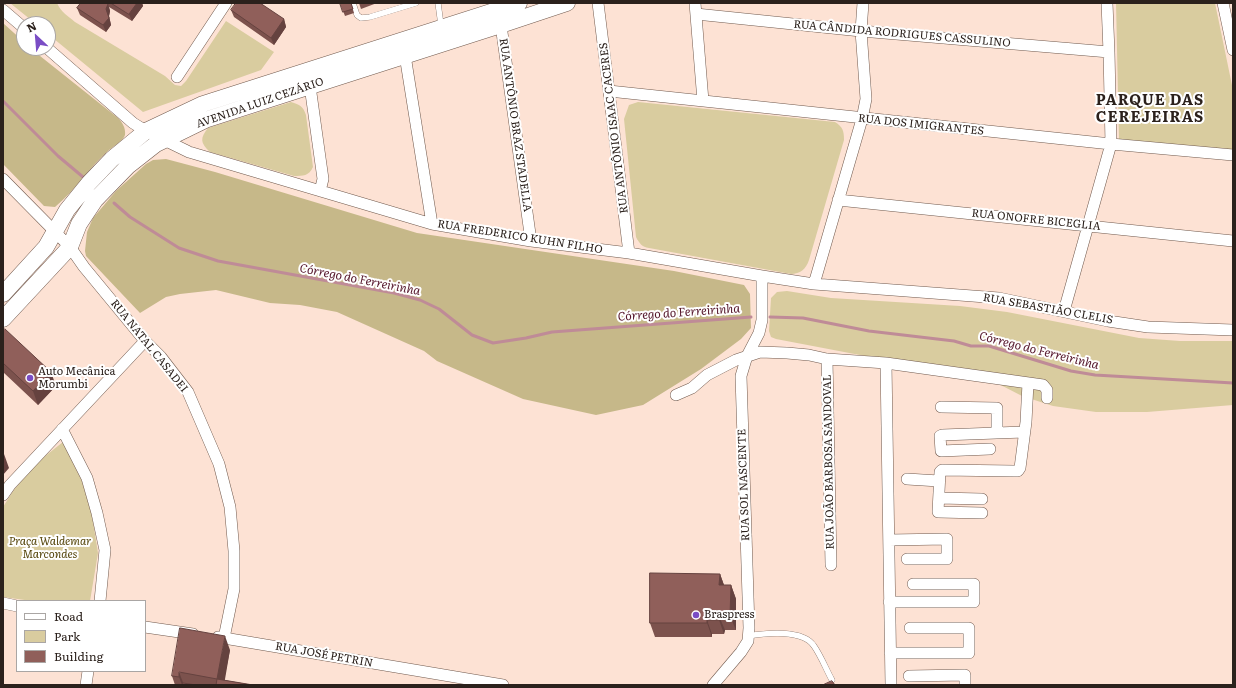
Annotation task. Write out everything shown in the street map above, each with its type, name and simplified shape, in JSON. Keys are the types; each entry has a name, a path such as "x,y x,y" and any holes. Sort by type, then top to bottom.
{"street":[{"path":"177,77 226,3"},
{"name":"AVENIDA LUIZ CEZÁRIO","path":"3,294 46,247 67,210 89,183 112,159 146,131 203,104 405,56 567,3"},
{"name":"RUA ANTÔNIO ISAAC CACERES","path":"598,3 629,253"},
{"path":"814,284 862,119 866,99 861,31 863,3"},
{"path":"1064,311 1110,144 1107,3"},
{"path":"1223,3 1232,37 1233,50"},
{"name":"AVENIDA LUIZ CEZÁRIO","path":"3,319 70,247 79,224 95,200 128,166 156,144 205,120 403,40 506,6"},
{"name":"RUA ANTÔNIO BRAZ STADELLA","path":"506,6 501,25 531,241"},
{"path":"695,8 704,101"},
{"name":"RUA CÂNDIDA RODRIGUES CASSULINO","path":"695,8 861,31 1109,52"},
{"path":"3,10 16,21"},
{"path":"447,26 456,40"},
{"path":"403,40 432,224"},
{"name":"RUA FREDERICO KUHN FILHO","path":"56,56 133,123 189,152 432,224 531,241 629,253 814,284"},
{"path":"308,78 323,179 320,191"},
{"name":"RUA DOS IMIGRANTES","path":"609,91 862,119 1233,155"},
{"name":"RUA NATAL CASADEI","path":"3,179 70,247 84,267 144,341 161,357 188,392 219,464 230,507 234,551 234,588 224,638"},
{"name":"RUA ONOFRE BICEGLIA","path":"838,200 1233,241"},
{"name":"RUA SOL NASCENTE","path":"713,685 741,652 748,641 741,376 747,356 759,333 762,320 762,276"},
{"name":"RUA SEBASTIÃO CLELIS","path":"814,284 1000,298 1108,321 1148,327 1233,330"},
{"path":"3,495 10,485 144,341"},
{"path":"676,394 692,388 707,375 736,360 760,352 809,355 886,363 1043,385 1047,390 1047,398"},
{"name":"RUA JOÃO BARBOSA SANDOVAL","path":"827,358 831,566"},
{"path":"886,363 891,685"},
{"path":"982,513 938,512 940,472 942,470 1014,471 1020,468 1028,383"},
{"path":"941,407 997,408 997,433"},
{"path":"62,429 87,478 98,513 104,550 100,600"},
{"path":"990,449 941,451 940,436 1024,432"},
{"path":"907,479 939,480"},
{"path":"939,498 982,499"},
{"path":"889,540 947,539 947,558 907,559"},
{"path":"890,602 974,602 974,584 913,584"},
{"path":"3,603 16,606"},
{"name":"RUA JOSÉ PETRIN","path":"146,627 224,638 503,685"},
{"path":"890,653 969,653 969,628 910,628"},
{"path":"86,685 88,672"},
{"path":"909,676 965,675 965,685"}],"lane":[{"path":"353,3 357,15 361,18 370,17 416,3"},
{"path":"438,3 447,26"},
{"path":"748,636 774,633 795,635 807,640 814,645 832,680"}],"green space":[{"path":"10,3 57,3 75,22 165,76 175,85 181,86 186,81 226,21 274,52 261,70 143,112 56,41 56,16 26,16"},
{"path":"1116,3 1215,3 1233,90 1233,150 1119,140"},
{"path":"291,102 301,106 306,115 313,167 310,172 305,175 294,176 210,152 204,146 202,138 208,128"},
{"path":"638,102 835,122 840,126 843,132 844,140 809,260 800,272 791,274 649,248 644,247 638,241 636,237 624,119 629,105"},
{"path":"787,291 831,298 960,306 1007,312 1139,338 1180,341 1233,341 1233,405 1147,412 1096,412 1053,406 1022,396 991,380 776,339 771,337 769,331 771,298 777,292"},
{"name":"Praça Waldemar Marcondes","path":"63,442 82,481 92,515 98,553 90,600 25,600 3,597 3,507 13,491 35,464"}],"shaded area":[{"path":"3,23 16,35 16,56 40,56 118,118 122,123 125,135 95,164 55,207 44,206 3,164"},
{"path":"166,159 215,172 417,233 674,271 744,285 750,294 751,328 741,339 701,369 643,405 596,415 523,399 437,361 424,351 337,312 300,305 270,303 216,290 166,297 140,313 86,256 85,251 87,232 93,218 116,191 146,164 153,160"}],"building":[{"path":"81,3 108,4 106,9 109,18 103,25 77,8"},
{"path":"111,3 137,3 129,14"},
{"path":"236,3 260,3 284,19 271,38 231,10"},
{"path":"340,3 351,3 353,9 343,12"},
{"path":"5,329 51,372 33,391 3,363 3,331"},
{"name":"Braspress","path":"650,573 720,574 719,585 731,585 730,616 719,616 719,620 707,620 707,623 650,623"},
{"path":"180,628 225,636 217,679 179,672 179,677 172,676"},
{"path":"217,679 253,685 216,685"},
{"path":"832,681 835,685 823,685"},
{"path":"183,683 196,685 183,685"}],"waterway":[{"name":"Córrego do Ferreirinha","path":"3,101 58,156 83,177"},
{"name":"Córrego do Ferreirinha","path":"114,203 130,217 179,248 218,261 394,293 420,300 439,309 472,335 493,343 552,332 751,317"},
{"name":"Córrego do Ferreirinha","path":"770,317 803,318 869,331 954,341 971,346 989,346 1071,371 1095,375 1233,383"}],"place":[{"name":"Auto Mecânica Morumbi","path":"30,378"},
{"name":"Braspress","path":"696,615"}],"district":[{"name":"PARQUE DAS CEREJEIRAS","path":"1150,110"}]}
